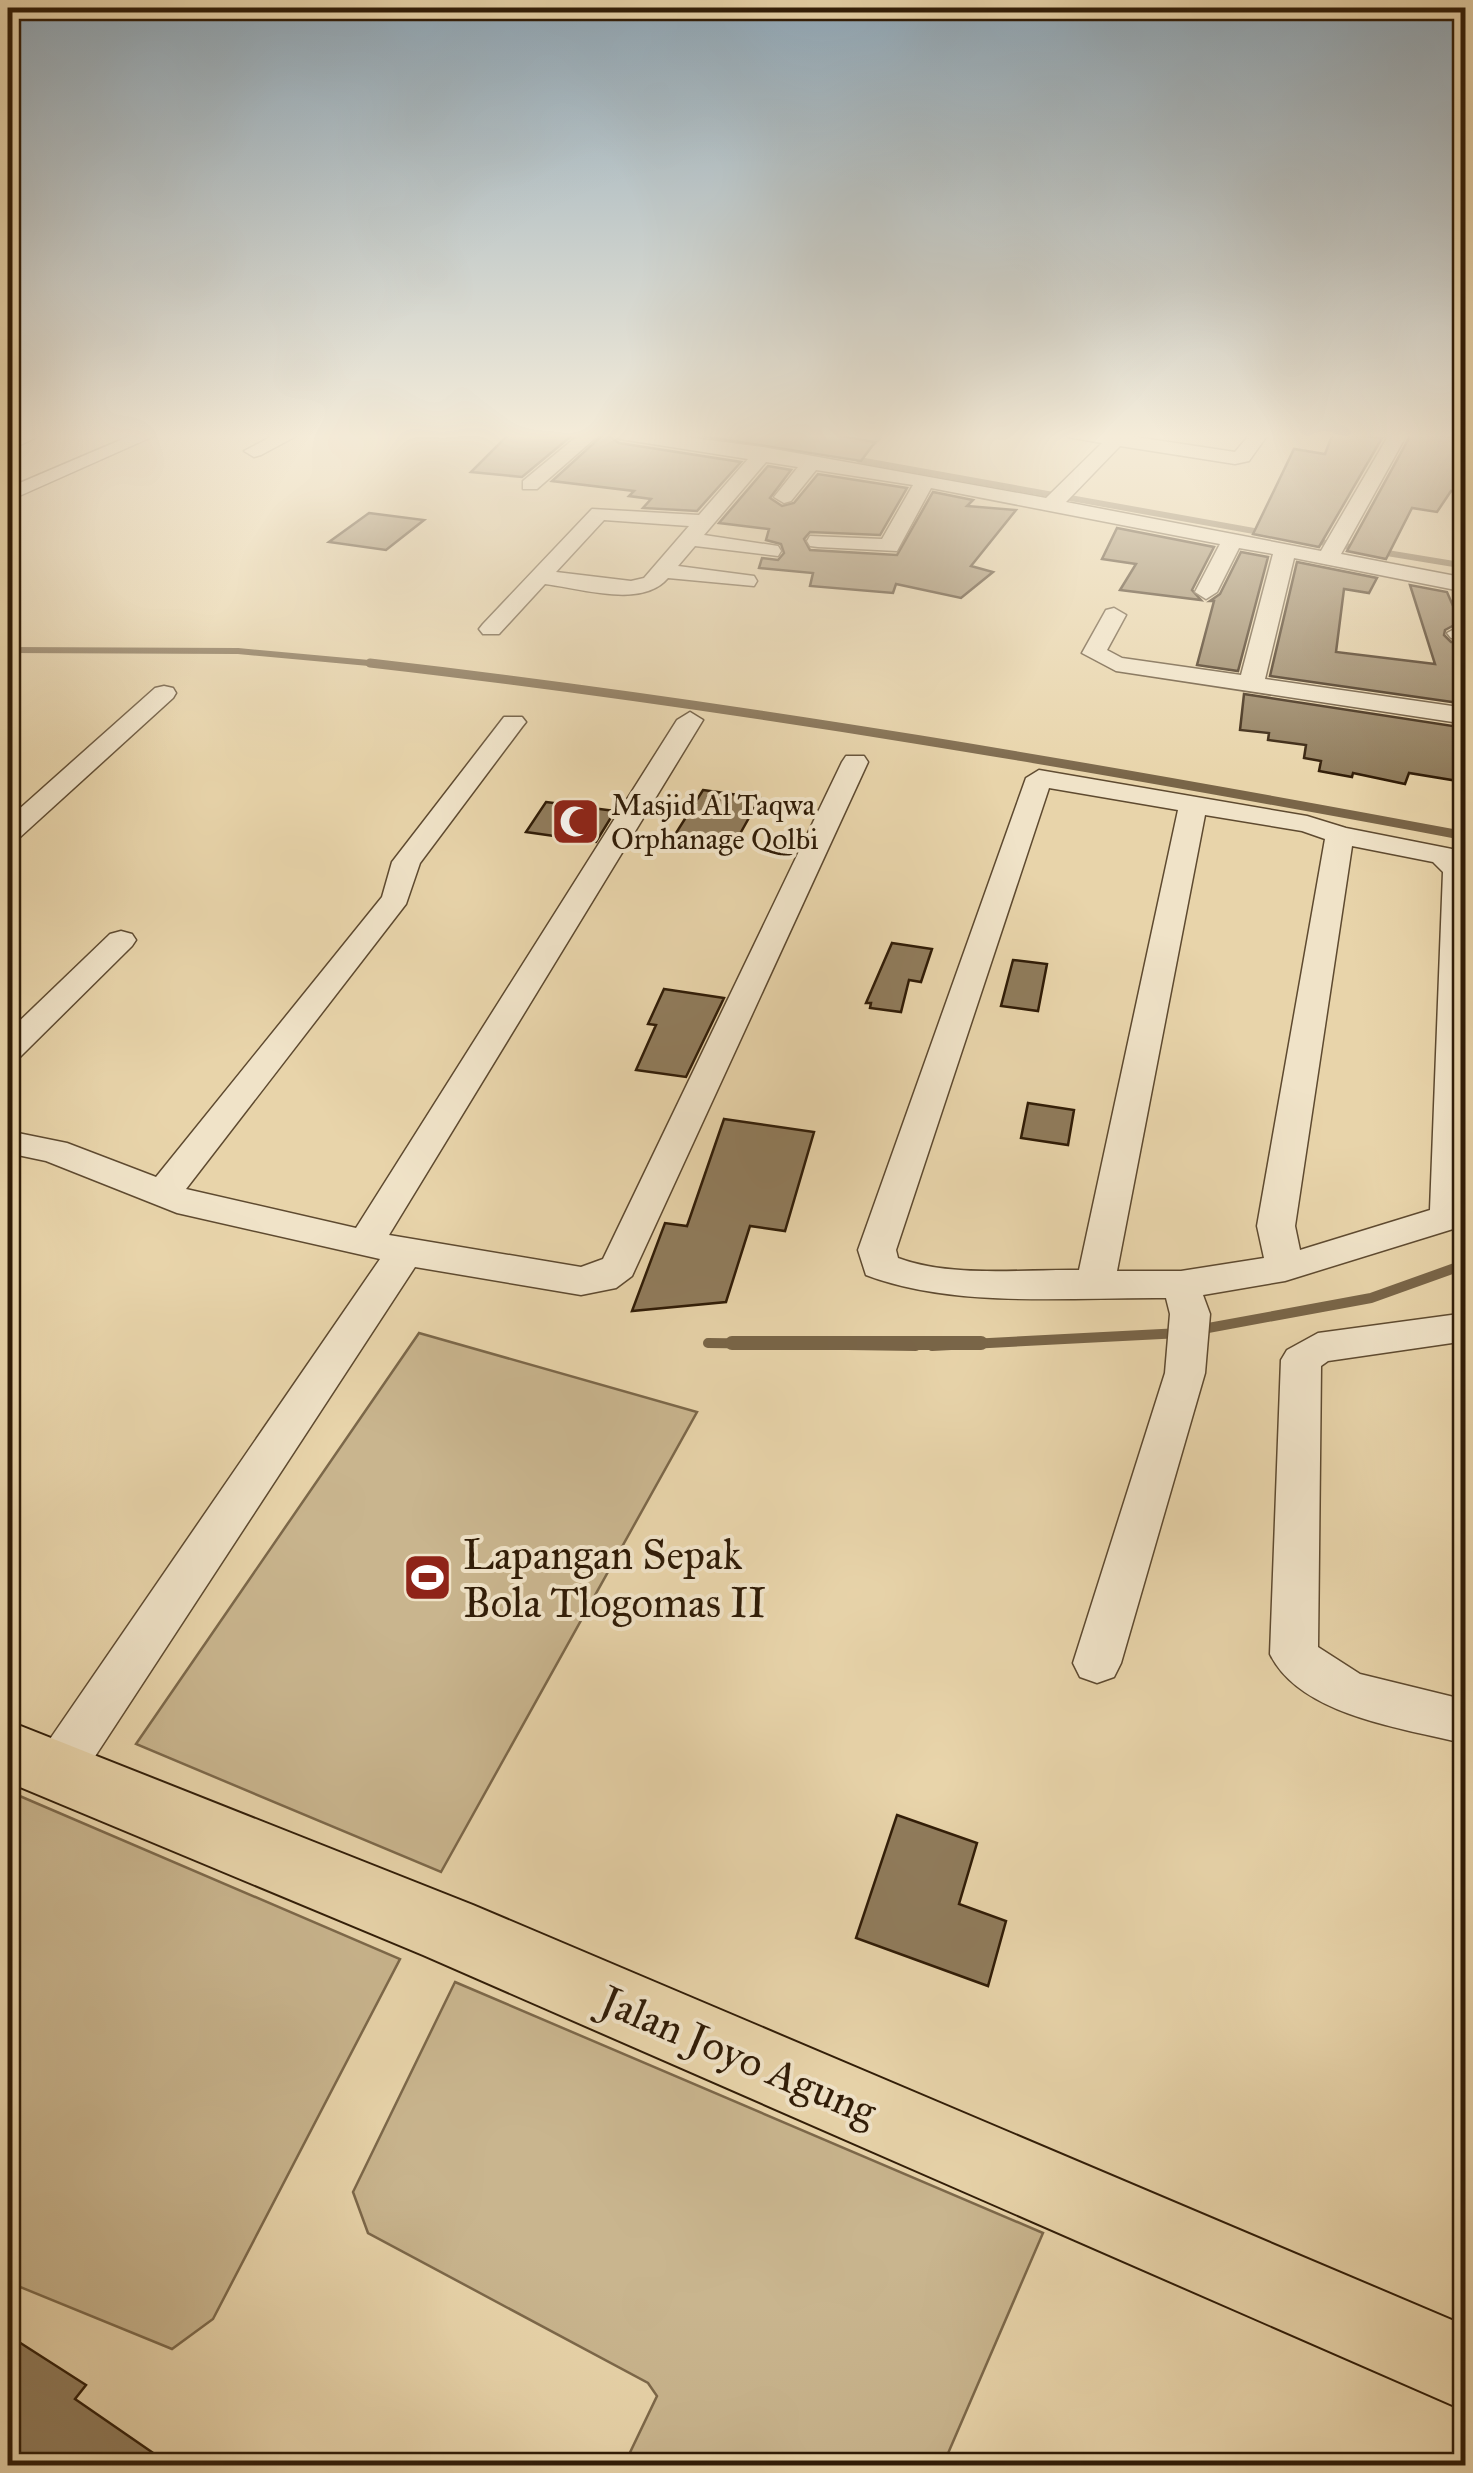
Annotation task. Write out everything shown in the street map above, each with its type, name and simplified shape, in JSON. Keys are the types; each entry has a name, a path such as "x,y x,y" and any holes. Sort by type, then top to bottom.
{"main road":[{"name":"Jalan Joyo Agung","path":"32,1761 485,1946 1466,2369"}],"street":[{"path":"491,630 566,548"},
{"path":"541,576 642,588 663,571 680,548"},
{"path":"761,548 770,551"},
{"path":"1206,592 1228,548"},
{"path":"1282,548 1332,549 1463,577"},
{"path":"1251,685 1285,549"},
{"path":"663,571 746,581"},
{"path":"1114,615 1094,654 1100,659 1466,716"},
{"path":"8,833 164,692"},
{"path":"32,1761 385,1248 690,720"},
{"path":"164,1194 396,898 406,862 513,722"},
{"path":"8,1142 54,1151 190,1204 385,1248 581,1281 602,1278 618,1266 855,762"},
{"path":"1039,778 1193,804 1307,824 1340,835 1442,855 1458,870 1456,1214 1185,1300 1096,1286 906,1276 880,1266 877,1250 1039,778"},
{"path":"1096,1286 1193,804"},
{"path":"1285,1268 1276,1226 1340,835"},
{"path":"8,1050 121,940"},
{"path":"1097,1662 1184,1372 1185,1300"},
{"path":"1466,1327 1318,1348 1301,1360 1294,1654 1304,1670 1334,1686 1466,1722"}],"shaded area":[{"name":"Lapangan Sepak Bola Tlogomas II","path":"419,1333 697,1412 441,1872 136,1744"},
{"path":"8,1791 400,1959 213,2319 172,2349 8,2282"},
{"path":"455,1982 1043,2233 943,2465 624,2465 657,2396 648,2383 368,2233 353,2192"}],"building":[{"path":"782,548 897,555 901,548 985,548 971,566 993,572 961,598 896,584 893,593 810,586 813,573 759,568 762,558 778,560 784,553"},
{"path":"1107,548 1213,548 1192,590 1201,600 1120,590 1136,564 1102,559"},
{"path":"1348,548 1391,548 1386,559"},
{"path":"1241,552 1268,557 1238,671 1197,665 1214,601 1210,601 1220,594"},
{"path":"1297,562 1377,578 1369,593 1344,589 1336,652 1435,664 1410,585 1447,592 1460,622 1445,630 1444,635 1451,642 1466,642 1466,704 1270,676"},
{"path":"1244,694 1466,728 1466,758 1458,781 1409,773 1405,784 1353,773 1352,777 1319,771 1321,761 1304,758 1306,745 1268,740 1269,733 1240,730"},
{"path":"703,790 760,798 731,850 671,841"},
{"name":"Masjid Al Taqwa Orphanage Qolbi","path":"546,802 615,811 596,842 526,832"},
{"path":"892,943 932,949 921,982 909,980 901,1012 870,1008 871,1003 866,1003"},
{"path":"1013,960 1047,964 1038,1011 1001,1006"},
{"path":"664,989 724,998 686,1077 636,1070 656,1025 648,1024"},
{"path":"1028,1103 1074,1110 1068,1145 1021,1138"},
{"path":"724,1119 814,1132 785,1231 750,1226 726,1302 632,1311 665,1223 687,1226"},
{"path":"897,1815 977,1843 959,1904 1006,1921 988,1986 856,1938"},
{"path":"8,2335 86,2385 75,2399 172,2466 8,2466"}],"waterway":[{"path":"1359,548 1466,566"},
{"path":"8,650 238,651 372,663"},
{"path":"372,663 391,665"},
{"path":"372,663 645,698 919,740 1466,836"},
{"path":"932,1346 1181,1333 1371,1298 1466,1264"},
{"path":"708,1343 916,1346"},
{"path":"732,1343 981,1343"}],"place":[{"name":"Masjid Al Taqwa Orphanage Qolbi","path":"576,822"},
{"name":"Lapangan Sepak Bola Tlogomas II","path":"428,1578"}]}
